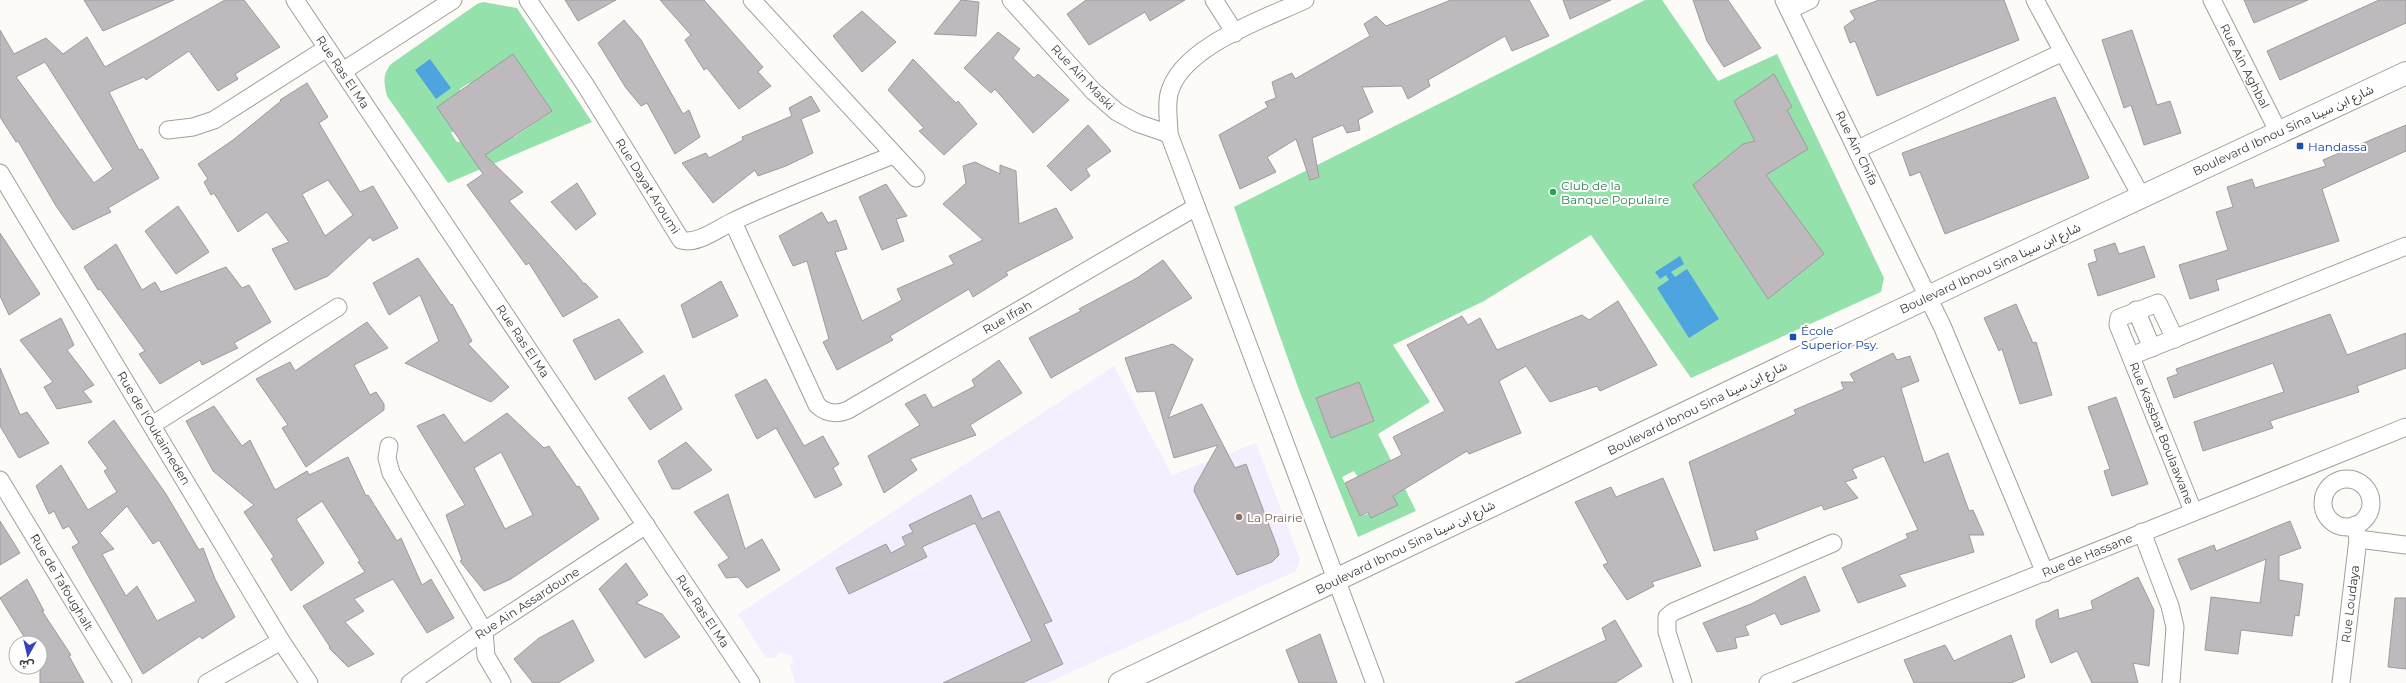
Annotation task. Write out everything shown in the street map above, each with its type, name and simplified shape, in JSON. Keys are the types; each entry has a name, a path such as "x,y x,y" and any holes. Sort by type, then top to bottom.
{"main road":[{"name":"Boulevard Ibnou Sina شارع ابن سينا","path":"1120,683 2141,196 2406,73"}],"street":[{"name":"Rue Ras El Ma","path":"295,0 751,683"},
{"path":"343,72 453,0"},
{"name":"Rue Dayat Aroumi","path":"528,0 586,86 681,240 688,242 696,240 733,222 893,155"},
{"path":"752,0 893,155 916,178"},
{"name":"Rue Ain Maski","path":"1011,0 1093,91 1117,112 1137,123 1169,134"},
{"path":"1214,0 1235,33"},
{"path":"1305,0 1200,51 1182,68 1175,79 1169,94 1169,134 1375,683"},
{"path":"1787,5 1810,0"},
{"path":"2035,0 2141,196"},
{"name":"Rue Ain Aghbal","path":"2212,0 2279,133"},
{"name":"Rue Ain Chifa","path":"1787,5 1929,297 2045,573"},
{"path":"168,130 193,127 214,120 327,48"},
{"path":"1858,149 2063,52"},
{"name":"Rue de l'Oukaimeden","path":"0,173 6,195 152,425 281,641 308,683"},
{"name":"Rue Ifrah","path":"733,222 817,405 832,413 848,410 1196,207"},
{"path":"2131,356 2406,246"},
{"name":"Rue Kassbat Boulaawane","path":"2175,339 2158,303 2121,316 2118,322 2193,511"},
{"path":"152,425 338,307"},
{"path":"2136,310 2152,348"},
{"name":"Rue de Hassane","path":"1768,683 2045,573 2193,511 2406,427"},
{"path":"389,446 387,458 391,473 484,631 486,656 502,683"},
{"path":"2328,457 2339,480"},
{"path":"2357,532 2370,510 2371,500 2367,490 2360,482 2349,478 2339,480 2329,486 2324,495 2323,506 2326,516 2334,523 2357,532 2406,545"},
{"name":"Rue de Tafoughalt","path":"0,480 123,683"},
{"name":"Rue Ain Assardoune","path":"410,683 484,631 646,525"},
{"path":"2142,532 2170,606 2175,627 2172,683"},
{"name":"Rue Loudaya","path":"2341,683 2357,532"},
{"path":"1683,683 1667,632 1668,617 1673,612 1832,544"},
{"path":"207,683 281,641"}],"shaded area":[{"path":"1114,366 1172,475 1256,443 1300,559 1296,571 1047,683 795,683 790,665 794,662 790,655 780,652 775,658 765,657 738,614"}],"green space":[{"name":"Club de la Banque Populaire","path":"1645,0 1662,0 1718,81 1777,54 1884,278 1881,292 1691,378 1591,235 1484,301 1393,345 1430,402 1378,434 1416,511 1358,537 1299,390 1234,207","holes":["1359,382 1373,421 1331,437 1316,399","1378,467 1397,505 1360,516 1342,477 1354,471 1358,477"]},
{"path":"483,2 517,8 592,122 448,183 387,96 385,76 391,64 477,4","holes":["513,55 552,111 514,137 512,135 457,142 451,133 454,131 460,89 469,83 471,86"]}],"water":[{"path":"430,59 451,88 436,99 415,70"},
{"path":"1680,256 1684,264 1671,272 1675,277 1687,269 1719,319 1689,338 1657,288 1669,280 1666,275 1660,279 1655,272"}],"building":[{"path":"84,0 174,0 103,31"},
{"path":"225,0 244,0 280,47 235,74 238,79 218,91 189,51 146,80 144,77 109,92 139,150 142,149 159,178 108,208 111,212 73,230 56,206 18,141 16,142 0,117 0,30 14,54 46,38 63,54 87,37 105,67","holes":["45,62 113,169 94,183 16,77"]},
{"path":"565,0 616,0 578,21"},
{"path":"660,0 704,0 763,67 758,72 771,86 739,109 707,68 704,70 685,40 691,35"},
{"path":"961,0 979,2 976,36 934,34"},
{"path":"1086,0 1185,0 1150,21 1145,12 1089,45 1067,14"},
{"path":"1451,0 1529,0 1549,36 1512,51 1505,36 1428,80 1430,86 1408,99 1402,86 1362,87 1373,112 1358,120 1360,130 1347,133 1343,125 1312,138 1319,177 1310,180 1296,139 1267,157 1276,172 1240,189 1219,135 1268,107 1265,102 1276,98 1272,82 1292,73 1295,79 1370,36 1364,24 1376,16 1386,26"},
{"path":"1563,0 1611,0 1570,19"},
{"path":"1693,0 1728,0 1761,48 1724,67 1707,41"},
{"path":"1879,0 2004,0 2019,40 1877,96 1855,41 1850,43 1844,27 1855,19 1850,11"},
{"path":"2244,0 2308,0 2254,23"},
{"path":"2379,0 2406,0 2406,23 2280,80 2267,51"},
{"path":"862,11 896,42 862,72 833,36"},
{"path":"624,20 641,40 683,114 689,110 700,137 675,154 647,103 641,106 626,88 598,43"},
{"path":"2132,30 2157,105 2170,101 2181,133 2144,145 2131,105 2124,108 2102,40"},
{"path":"998,32 1020,49 1013,58 1034,78 1038,74 1069,100 1033,133 995,89 991,93 964,68"},
{"path":"513,54 552,111 485,155 523,192 509,201 584,284 585,283 598,297 563,317 529,263 526,265 467,185 483,174 437,107"},
{"path":"913,59 956,103 958,101 977,124 944,155 919,131 924,128 888,90"},
{"path":"1774,74 1792,107 1787,110 1808,149 1766,175 1824,254 1768,299 1693,185 1743,144 1755,141 1734,101"},
{"path":"307,83 328,117 319,123 360,192 373,186 398,228 373,241 370,237 328,276 295,290 272,249 289,242 267,212 238,232 214,193 211,195 204,182 208,179 198,164 233,140 281,101 280,100","holes":["328,180 353,215 325,236 302,194"]},
{"path":"811,96 820,111 801,119 813,153 786,166 758,176 755,170 713,203 682,163 706,153 709,158 743,140 742,137 792,116 789,108"},
{"path":"2055,97 2089,178 1945,234 1920,172 1910,176 1902,153"},
{"path":"1088,125 1111,151 1086,169 1090,176 1071,191 1047,166"},
{"path":"2406,125 2406,151 2322,189 2339,241 2216,280 2219,290 2190,299 2179,265 2228,250 2216,212 2233,207 2227,187 2252,179 2255,188 2326,166 2323,160"},
{"path":"975,162 1000,174 1000,165 1016,171 1019,224 1056,208 1073,238 1006,272 1008,275 973,297 969,289 890,336 893,340 837,370 823,342 829,339 807,261 793,266 779,236 822,212 828,223 836,220 847,249 835,252 862,321 902,300 897,289 954,264 949,256 983,240 943,204 966,183 963,166"},
{"path":"577,183 596,214 576,230 551,202"},
{"path":"886,184 907,216 896,219 904,241 882,250 859,197"},
{"path":"178,206 209,252 176,274 145,231"},
{"path":"0,233 40,294 9,315 0,296"},
{"path":"2115,243 2119,254 2144,246 2155,277 2098,296 2088,264 2097,261 2094,250"},
{"path":"116,244 142,290 155,282 161,292 226,267 242,288 249,285 271,322 234,343 238,348 202,365 200,360 160,384 139,354 145,351 100,289 98,290 84,267"},
{"path":"418,258 451,305 452,304 472,341 468,344 509,387 491,402 405,363 439,341 420,295 389,315 373,283"},
{"path":"1163,260 1192,298 1051,378 1029,338 1081,311 1079,309 1137,278"},
{"path":"721,281 738,316 693,338 681,305"},
{"path":"1618,301 1657,365 1600,391 1597,386 1550,402 1526,366 1499,381 1521,433 1469,454 1467,451 1393,496 1398,505 1371,518 1368,512 1360,516 1345,483 1402,455 1393,437 1445,411 1407,345 1462,316 1468,325 1480,318 1497,350 1582,315 1589,320"},
{"path":"2016,304 2033,343 2036,342 2052,395 2020,404 2002,349 1999,351 1984,318"},
{"path":"2330,314 2347,355 2406,333 2406,368 2357,386 2359,392 2270,421 2273,428 2203,451 2194,422 2284,392 2273,363 2174,398 2167,378 2178,374 2176,369"},
{"path":"61,318 74,345 67,350 94,385 83,391 92,402 57,409 44,387 53,382 20,340"},
{"path":"619,319 643,352 595,380 573,340"},
{"path":"367,322 388,348 354,365 370,395 376,392 384,404 384,410 306,467 282,428 288,425 256,379 290,362 295,371"},
{"path":"1173,344 1193,359 1168,418 1202,404 1235,468 1246,464 1278,549 1279,555 1272,562 1237,575 1194,491 1195,486 1218,445 1174,458 1155,391 1137,392 1125,358"},
{"path":"1893,353 1897,360 1910,356 1919,381 1901,388 1924,463 1948,453 1969,511 1973,510 1984,535 1969,535 1974,552 1899,575 1906,586 1858,603 1842,568 1908,538 1906,534 1918,530 1884,456 1852,469 1857,478 1845,482 1858,498 1824,510 1822,505 1755,531 1758,539 1714,551 1689,462 1796,414 1794,410 1844,389 1841,382 1855,382 1850,374"},
{"path":"999,360 1022,393 970,425 976,435 910,459 917,470 884,493 868,456 920,425 905,404 925,394 933,408 975,386 972,380"},
{"path":"0,368 20,415 27,412 49,443 19,458 0,426"},
{"path":"664,375 682,409 650,430 628,398"},
{"path":"766,379 804,446 823,436 839,464 833,468 842,485 815,498 776,428 757,439 735,395"},
{"path":"1359,382 1374,421 1331,438 1316,398"},
{"path":"2116,397 2148,484 2112,496 2104,471 2110,469 2088,407"},
{"path":"214,406 242,446 250,440 275,490 307,471 309,475 348,457 366,496 368,495 397,541 401,538 422,585 431,579 454,618 427,633 393,579 354,599 364,611 345,622 374,654 348,667 329,648 330,647 303,606 365,572 358,562 360,561 322,501 296,519 324,563 291,591 271,559 274,557 244,512 254,505 213,471 186,421"},
{"path":"507,413 544,448 549,446 577,487 579,486 599,519 511,579 484,591 460,561 462,560 446,515 465,505 417,426 444,414 464,443","holes":["501,452 533,515 505,529 474,468"]},
{"path":"114,420 166,494 199,550 203,548 215,579 235,617 202,639 200,636 143,674 72,547 79,543 69,526 63,529 54,511 49,514 36,486 61,465 88,510 117,492 104,471 108,469 88,442","holes":["127,506 153,544 159,540 196,601 157,621 137,586 126,596 102,554 114,549 100,533"]},
{"path":"686,442 712,470 679,489 672,489 658,461"},
{"path":"1663,478 1701,566 1652,582 1654,586 1627,600 1603,565 1608,563 1575,502 1611,487 1616,497"},
{"path":"728,494 745,549 762,539 780,570 747,588 738,577 726,578 718,565 729,558 694,512"},
{"path":"971,495 982,519 999,511 1052,621 1044,624 1063,664 1022,683 943,683 1032,641 975,523 922,547 927,557 849,594 836,568 886,544 891,553 906,545 902,537 913,532 909,525"},
{"path":"0,521 20,553 0,565"},
{"path":"2290,521 2301,548 2279,556 2279,580 2303,584 2299,616 2295,615 2292,636 2241,630 2238,654 2205,650 2211,597 2260,603 2266,559 2191,590 2178,559 2214,545 2216,551"},
{"path":"626,563 648,595 636,603 662,614 680,637 645,658 599,589"},
{"path":"1805,576 1820,611 1781,625 1775,613 1745,626 1749,635 1735,638 1737,648 1717,652 1703,623 1751,604"},
{"path":"2138,577 2154,610 2149,666 2133,663 2138,683 2092,683 2077,651 2051,663 2036,626 2036,620 2058,609 2059,619 2093,609 2091,601"},
{"path":"27,579 44,611 42,611 71,655 69,656 84,683 40,683 40,675 48,675 48,635 23,635 0,598"},
{"path":"2395,598 2406,598 2406,669 2388,667"},
{"path":"573,620 594,661 558,683 533,683 514,659 539,638"},
{"path":"1615,620 1642,666 1615,683 1515,683 1606,640 1602,628"},
{"path":"1320,634 1337,683 1299,683 1286,650"},
{"path":"2011,635 2025,677 2011,683 1914,683 1904,660 1945,645 1954,661"}],"place":[{"name":"Handassa","path":"2300,146"},
{"name":"Club de la Banque Populaire","path":"1553,192"},
{"name":"École Superior Psy.","path":"1793,337"},
{"name":"La Prairie","path":"1239,517"}]}
